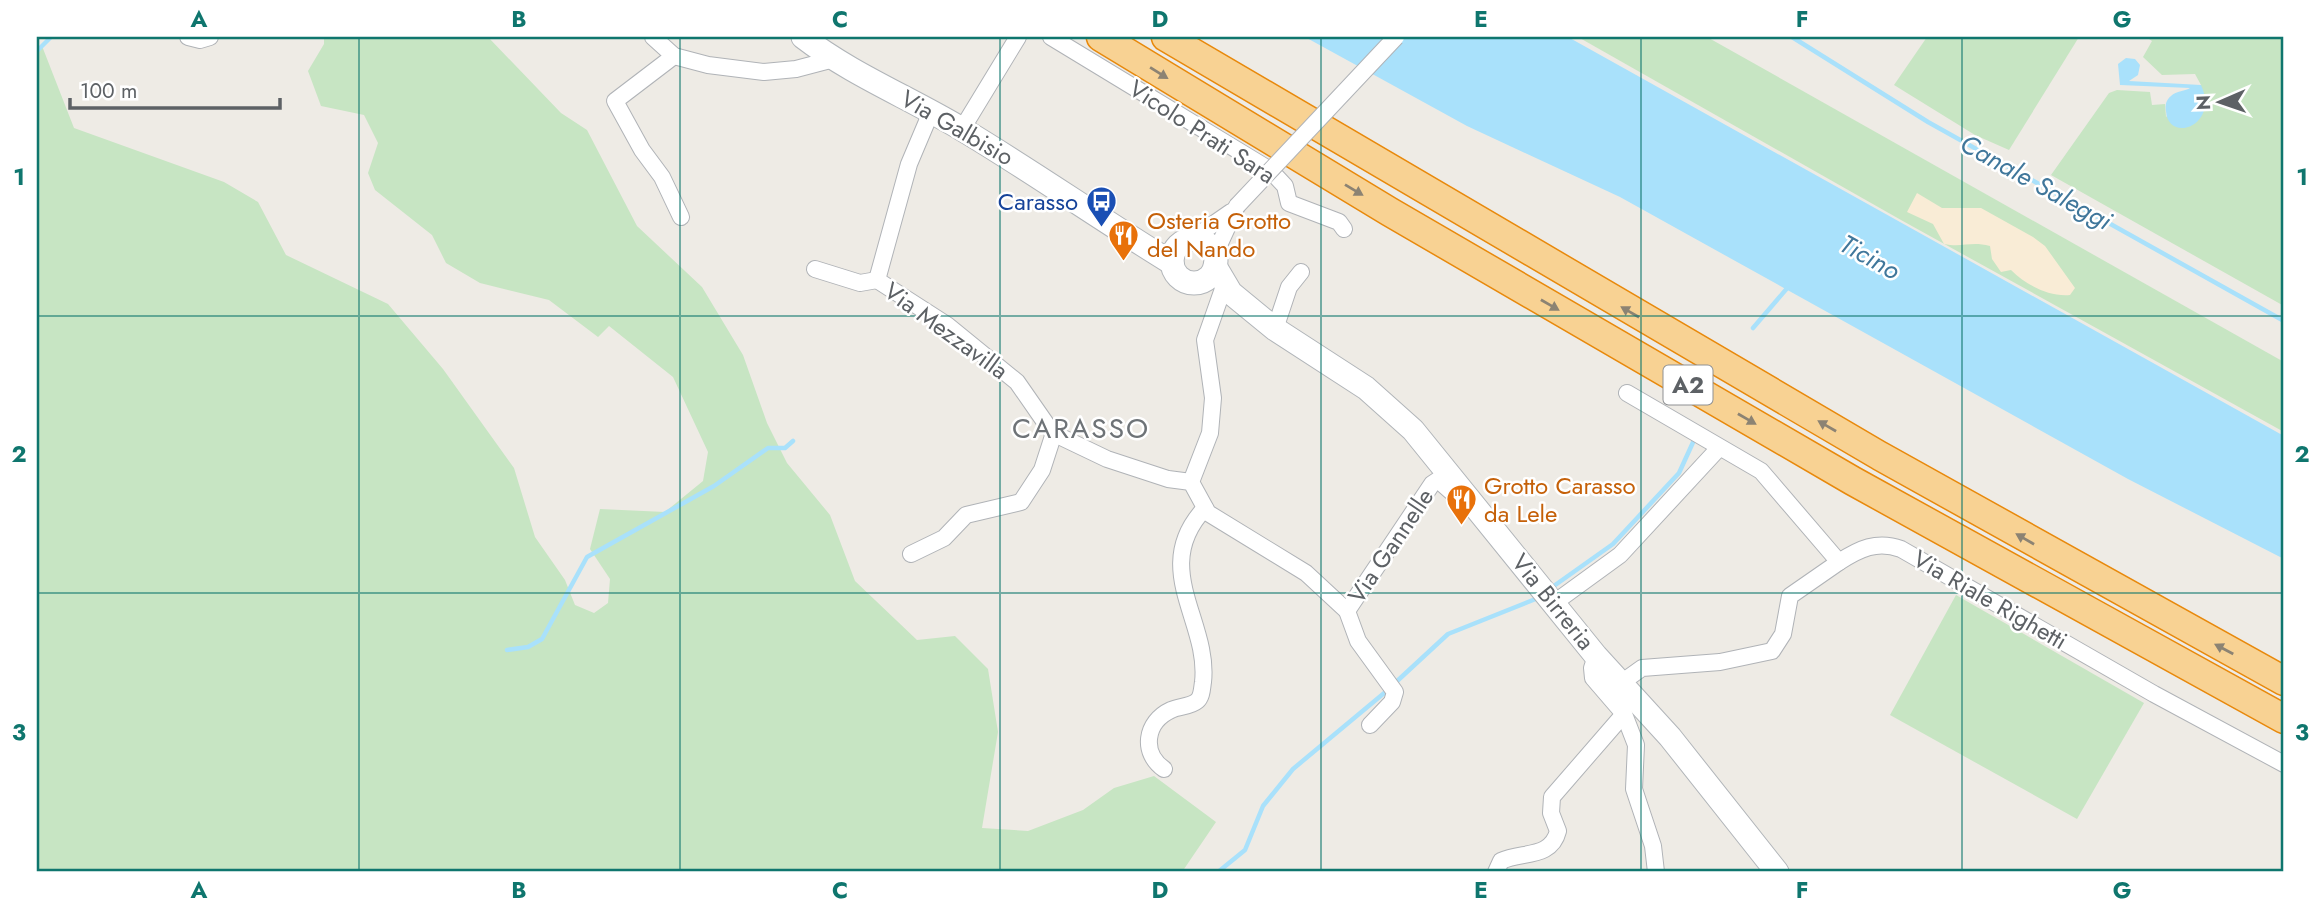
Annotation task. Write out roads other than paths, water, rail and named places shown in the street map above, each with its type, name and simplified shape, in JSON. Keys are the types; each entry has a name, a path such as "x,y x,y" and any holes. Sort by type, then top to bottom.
{"highway":[{"name":"A2","path":"1101,37 1391,212 1853,481 2284,719"},
{"name":"A2","path":"1166,37 1868,450 2284,681"}],"street":[{"path":"188,37 195,40 210,37"},
{"path":"653,37 674,56 708,65 764,72 809,67 834,59"},
{"name":"Via Galbisio","path":"803,37 834,59 961,129 1144,245 1180,249"},
{"path":"961,129 1018,37"},
{"name":"Vicolo Prati Sara","path":"1051,37 1270,170 1285,186 1289,203 1339,222 1344,229"},
{"path":"1218,277 1209,276 1199,282 1181,279 1180,249 1234,209 1396,37"},
{"path":"674,56 615,102 642,150 662,177 681,217"},
{"name":"Via Mezzavilla","path":"931,112 909,164 877,280 947,325 1022,386 1054,433 1107,459 1168,479 1191,482"},
{"path":"1234,209 1205,340 1212,387 1212,423 1204,455 1191,482 1205,508 1219,521 1306,573 1347,611 1358,641 1394,690 1392,702 1370,725"},
{"name":"Via Birreria","path":"1180,249 1203,241 1218,277 1275,329 1345,373 1392,410 1469,498 1597,656 1670,737 1777,872"},
{"path":"815,269 860,283 877,280"},
{"path":"1275,329 1289,287 1301,272"},
{"path":"1628,394 1760,471 1839,562"},
{"path":"911,554 944,538 966,515 1021,502 1042,470 1054,433"},
{"path":"1552,600 1620,555 1719,448"},
{"name":"Via Gannelle","path":"1347,611 1434,482 1440,481 1460,499 1469,498"},
{"path":"1164,769 1152,758 1147,746 1148,737 1165,713 1195,703 1202,693 1204,655 1188,610 1182,562 1185,538 1205,508"},
{"name":"Via Riale Righetti","path":"1621,683 1642,668 1720,662 1772,651 1783,634 1790,596 1839,562 1876,545 1901,549 2154,694 2284,764"},
{"path":"1597,656 1592,668 1593,678 1624,714 1637,751 1634,789 1653,846 1656,872"},
{"path":"1496,872 1501,861 1513,856 1540,853 1552,844 1558,831 1550,808 1552,797 1624,714"}],"water":[{"name":"Ticino","path":"1305,37 1568,37 2284,436 2284,559 2128,479 1620,197 1467,126"},
{"path":"2126,58 2135,59 2140,65 2138,75 2129,81 2201,85 2205,99 2204,111 2199,120 2191,126 2175,127 2169,121 2166,111 2169,98 2190,88 2120,85 2118,64"}],"waterway":[{"path":"37,51 51,37"},
{"name":"Canale Saleggi","path":"1792,37 1928,122 2284,321"},
{"path":"1753,328 1789,286"},
{"path":"1551,588 1613,544 1679,473 1695,438"},
{"path":"507,650 528,647 542,639 587,557 714,486 768,448 785,448 793,441"},
{"path":"1395,683 1448,634 1538,598"},
{"path":"1218,872 1245,850 1263,806 1293,769 1389,689"}],"place":[{"name":"Carasso","path":"1101,229"},
{"name":"Osteria Grotto del Nando","path":"1124,262"},
{"name":"Grotto Carasso da Lele","path":"1461,527"}],"district":[{"name":"CARASSO","path":"1081,428"}]}
